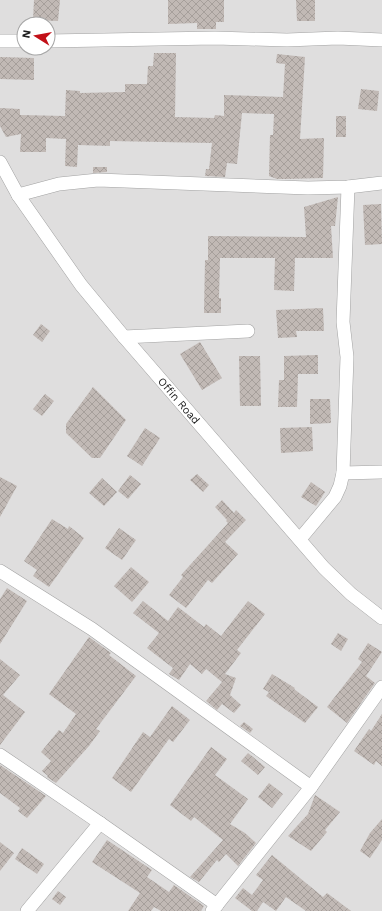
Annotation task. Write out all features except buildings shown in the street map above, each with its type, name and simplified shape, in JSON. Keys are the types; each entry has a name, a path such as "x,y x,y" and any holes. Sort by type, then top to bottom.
{"street":[{"path":"56,41 207,38 286,40 338,38 382,40"},
{"path":"0,41 16,41"},
{"name":"Offin Road","path":"0,162 18,195 81,285 124,337 324,568 351,594 382,618"},
{"path":"18,195 59,184 98,180 308,188 348,187 382,183"},
{"path":"300,539 335,497 340,486 343,473 347,357 343,322 348,187"},
{"path":"124,337 248,331"},
{"path":"343,473 382,472"},
{"path":"0,571 92,629 310,787"},
{"path":"0,755 100,823 214,908 310,787 382,688"},
{"path":"27,911 100,823"}],"shaded area":[{"path":"0,0 382,0 382,911 0,911"}]}
